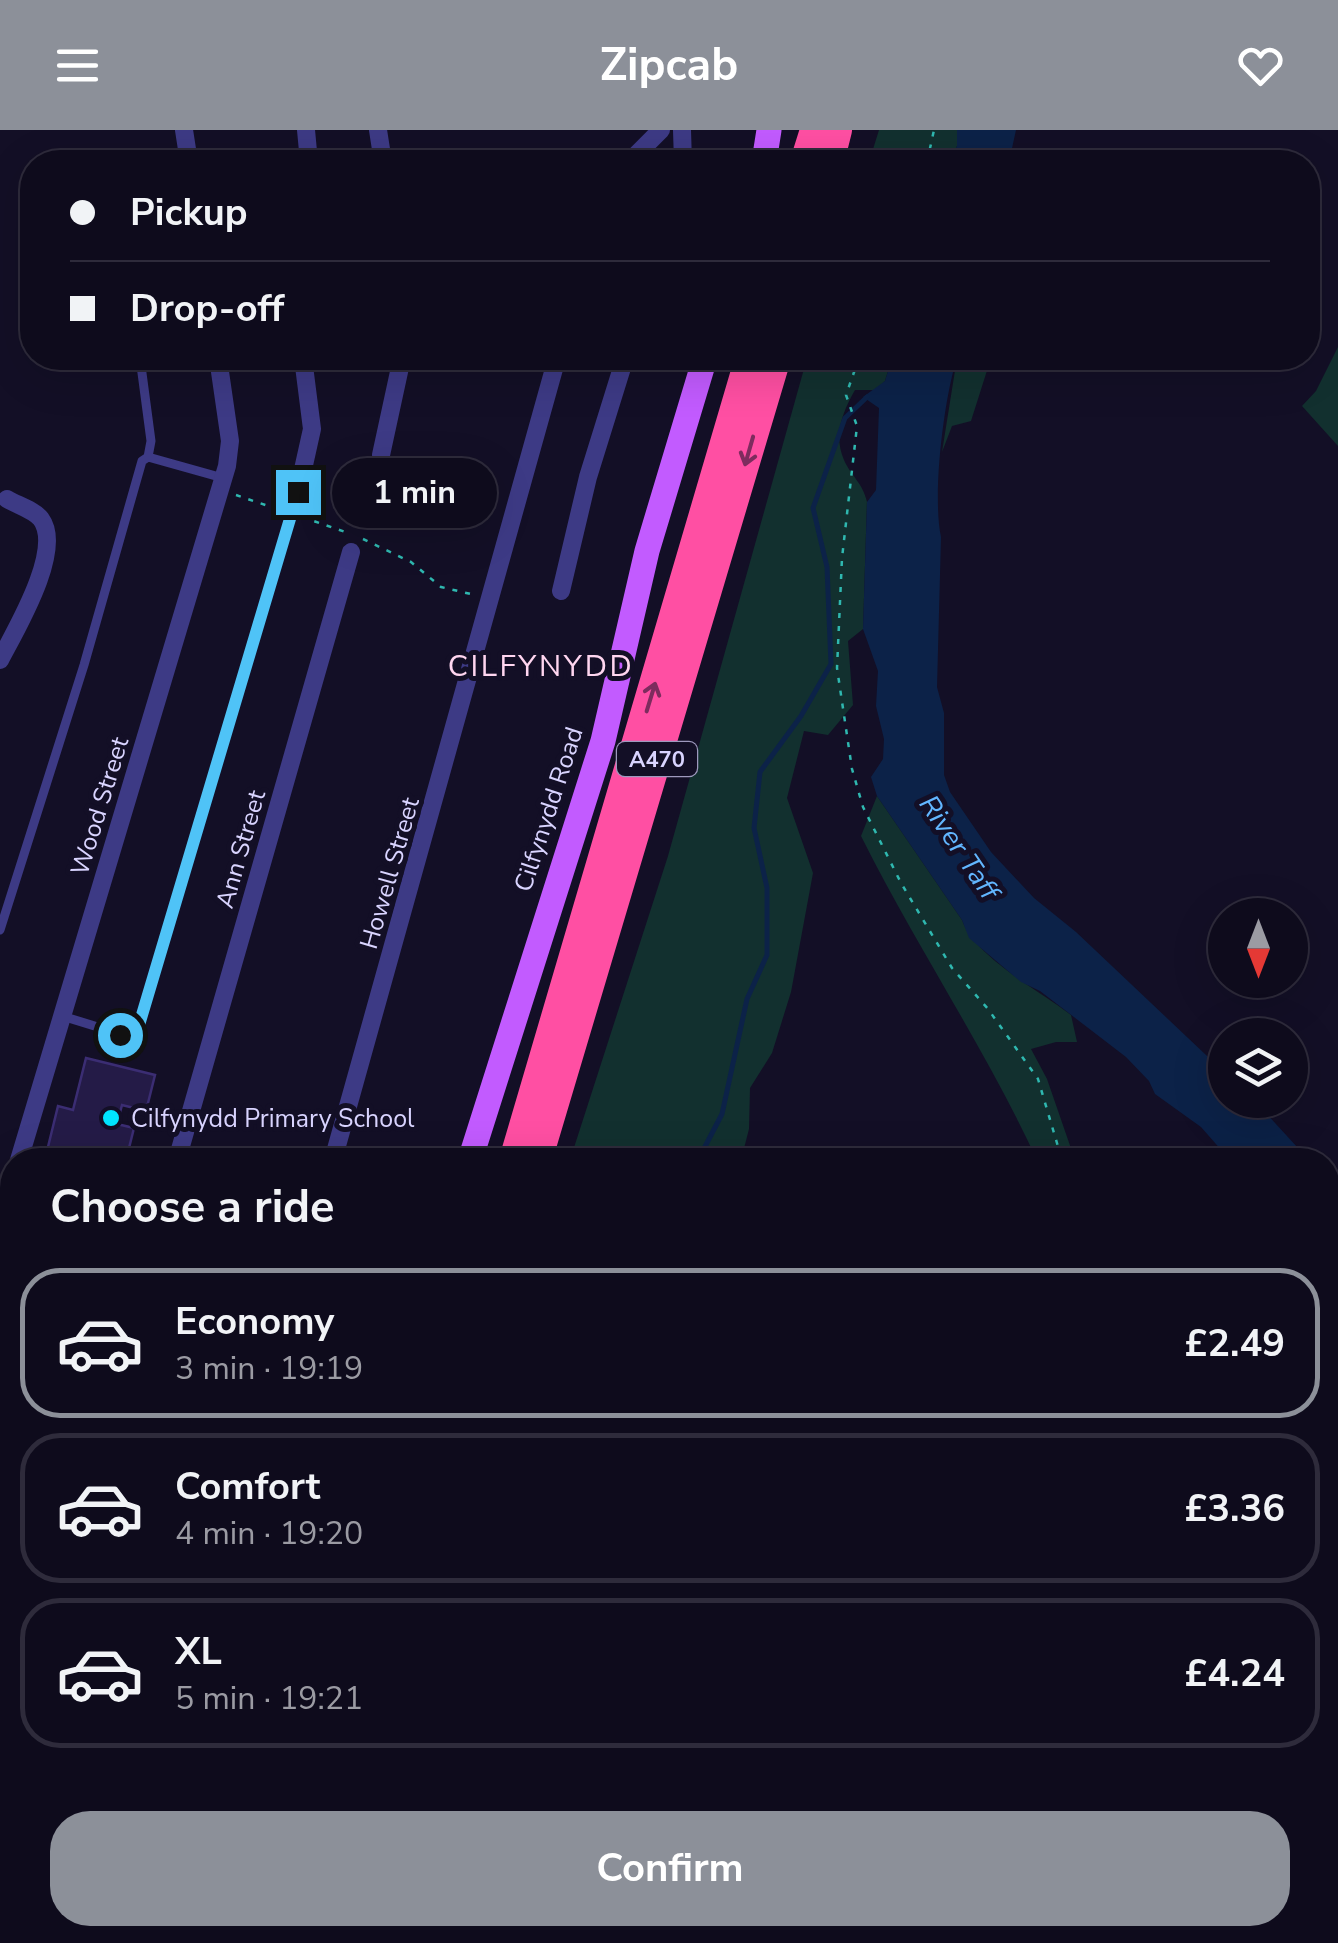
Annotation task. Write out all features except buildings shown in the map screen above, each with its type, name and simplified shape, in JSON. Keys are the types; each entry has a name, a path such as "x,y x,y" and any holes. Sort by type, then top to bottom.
{"highway":[{"name":"A470","path":"518,1148 746,370"},
{"name":"A470","path":"541,1148 772,370"}],"main road":[{"name":"Cilfynydd Road","path":"474,1148 603,741 647,551 702,370"}],"street":[{"path":"641,150 661,130"},
{"name":"Wood Street","path":"23,1148 225,472 230,441 220,370"},
{"path":"298,492 312,429 305,370"},
{"path":"381,455 399,370"},
{"name":"Howell Street","path":"336,1148 555,370"},
{"path":"561,591 588,477 620,370"},
{"path":"0,660 36,588 45,552 40,516 7,499"},
{"name":"Ann Street","path":"180,1148 351,552"}],"lane":[{"path":"142,370 151,441 148,457"},
{"path":"0,930 84,665 142,461 148,457 225,472"},
{"path":"62,1016 127,1036 135,1033 139,1025 298,492"}],"path":[{"path":"855,370 846,395 857,426 842,558 837,668 852,769 864,807 901,884 952,968 988,1009 1038,1079 1058,1148"}],"green space":[{"path":"879,130 957,130 955,150 873,150"},
{"path":"1338,347 1338,446 1302,406 1316,391"},
{"path":"804,370 888,370 876,390 855,390 841,424 841,451 867,502 863,629 848,641 853,705 828,735 804,731 787,798 813,873 791,992 772,1053 750,1088 749,1129 744,1148 574,1148 668,856"},
{"path":"955,370 987,370 971,421 952,426 942,452"},
{"path":"877,796 980,947 1071,1015 1077,1042 1056,1042 1031,1049 1047,1079 1071,1148 1031,1148 861,836"}],"water":[{"path":"957,130 1016,130 1012,150 955,150"},
{"name":"River Taff","path":"888,370 953,370 944,421 938,497 941,537 937,687 944,713 944,775 950,792 991,852 1034,898 1076,932 1208,1057 1208,1118 1270,1118 1298,1148 1219,1148 1201,1127 1155,1094 1149,1081 1126,1057 1040,991 1021,982 969,938 962,920 877,796 871,777 883,759 884,739 876,706 878,671 863,629 867,502 876,490 879,408 863,397 885,381"}],"waterway":[{"path":"704,1148 722,1114 747,999 767,955 767,888 754,828 760,772 801,716 831,664 827,567 813,508 845,418 867,397"}],"place":[{"name":"Cilfynydd Primary School","path":"111,1118"}],"district":[{"name":"CILFYNYDD","path":"541,666"}],"route":[{"path":"120,1035 135,1033 139,1025 298,492"}]}
